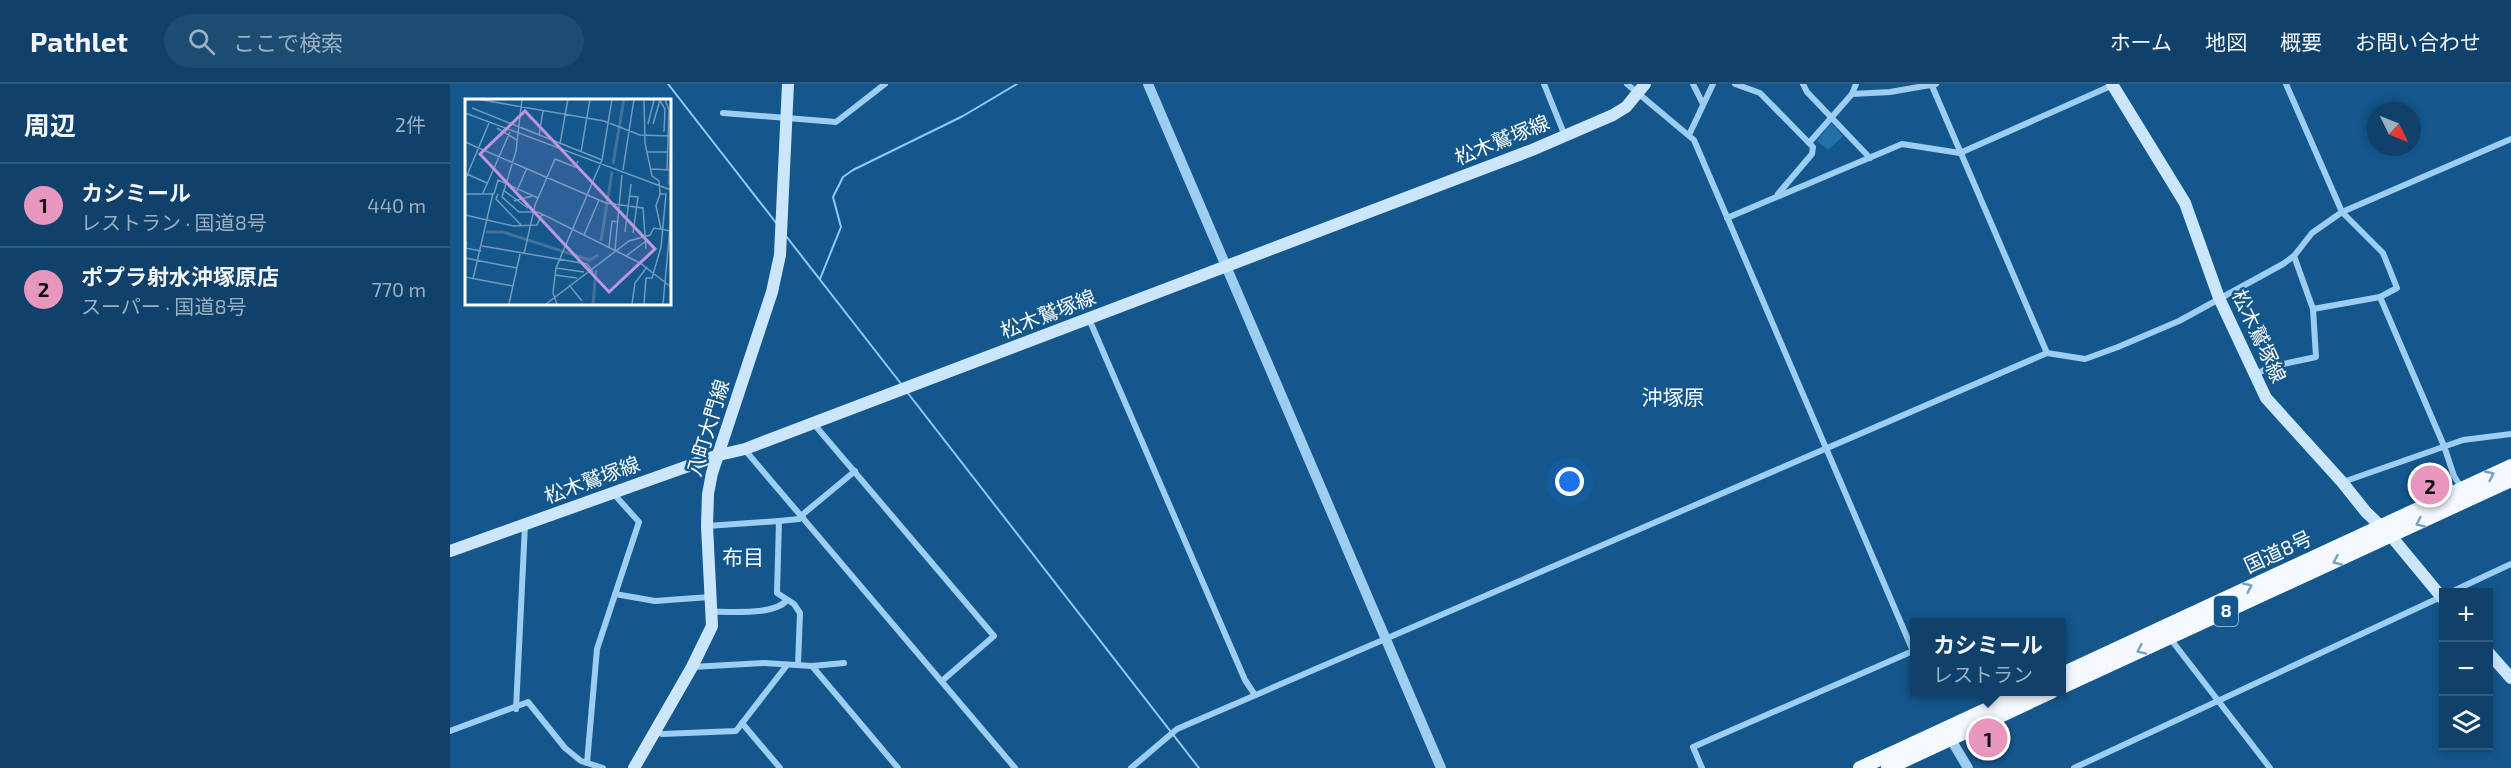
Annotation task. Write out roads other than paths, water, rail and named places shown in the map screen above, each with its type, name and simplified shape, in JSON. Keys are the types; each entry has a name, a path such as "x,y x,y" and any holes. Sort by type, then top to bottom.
{"highway":[{"name":"国道8号","path":"2066,685 2385,532 2462,489 2511,466"},
{"name":"国道8号","path":"2066,672 2385,532 2511,480"},
{"path":"1860,768 2015,696"},
{"path":"1888,768 2042,696"}],"main road":[{"name":"八町大門線","path":"634,768 692,667 712,626 706,526 708,494 772,292 780,255 788,84"},
{"name":"松木鷲塚線","path":"450,551 719,455 745,449 1450,182 1613,116 1626,107 1645,84"},
{"name":"松木鷲塚線","path":"2113,84 2186,203 2219,298 2266,398 2439,590"},
{"path":"2493,658 2511,678"}],"street":[{"path":"723,113 787,116 836,122 885,84"},
{"path":"1148,84 1441,768"},
{"path":"1544,84 1565,136"},
{"path":"1627,84 1689,135 1698,148 1910,644"},
{"path":"1693,84 1703,104"},
{"path":"1689,135 1713,84"},
{"path":"1735,84 1760,93 1813,147 1812,154 1778,195"},
{"path":"1803,84 1870,158"},
{"path":"1809,143 1852,94 1856,84"},
{"path":"1727,218 1902,144 1960,153 2113,84"},
{"path":"2286,84 2342,212 2383,254 2397,288 2379,297 2313,309"},
{"path":"1852,94 1934,85 1960,153 2047,354"},
{"path":"1131,768 1177,729 2047,354 2085,359 2179,321 2294,256 2312,233 2342,212 2511,139"},
{"path":"2255,375 2270,367 2316,357 2313,309 2294,256"},
{"path":"2379,297 2444,446 2454,476 2462,489"},
{"path":"1089,319 1245,680 1255,695"},
{"path":"813,423 994,636 943,680"},
{"path":"2342,482 2463,440 2511,434"},
{"path":"745,449 943,680 1015,768"},
{"path":"706,526 799,519 855,471"},
{"path":"587,762 597,649 639,522 613,493"},
{"path":"779,521 777,593 794,604 800,613 798,664"},
{"path":"516,709 525,525"},
{"path":"2462,588 2511,564"},
{"path":"615,594 655,601 710,597"},
{"path":"2074,768 2439,599"},
{"path":"711,612 758,611 783,605 787,600"},
{"path":"2169,637 2270,768"},
{"path":"1702,768 1693,747 1910,652"},
{"path":"692,667 764,663 812,666 844,663"},
{"path":"654,731 662,734 736,731 787,665"},
{"path":"812,666 898,768"},
{"path":"450,731 516,709 528,702 565,748 587,762 603,768"},
{"path":"741,723 780,768"},
{"path":"1950,738 1968,768"}],"waterway":[{"path":"668,84 777,224"},
{"path":"820,279 841,227 833,197 843,177 963,116 1017,84"},
{"path":"786,236 902,385"},
{"path":"907,392 1199,768"}],"place":[{"name":"ポプラ射水沖塚原店","path":"2430,485"},
{"name":"カシミール","path":"1988,738"}],"district":[{"name":"沖塚原","path":"1673,398"},
{"name":"布目","path":"743,558"}]}
